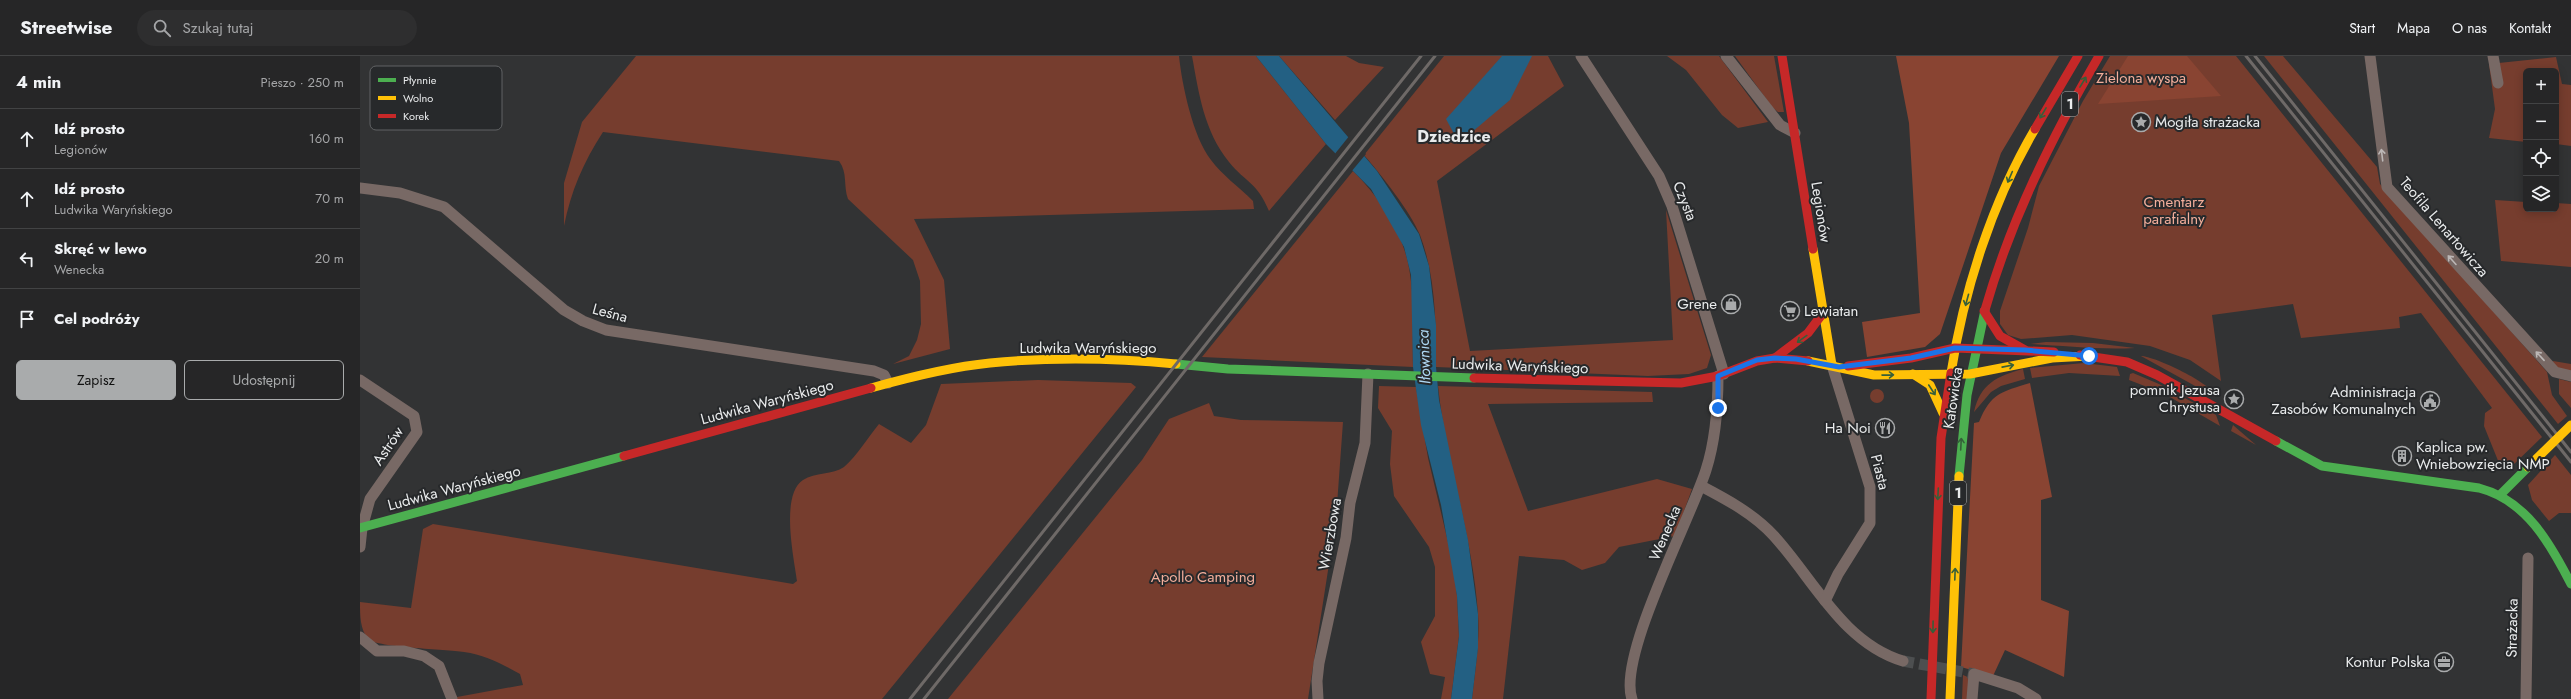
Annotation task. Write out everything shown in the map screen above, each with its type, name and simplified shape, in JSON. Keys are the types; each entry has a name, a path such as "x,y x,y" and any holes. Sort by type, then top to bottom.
{"street":[{"name":"Czysta","path":"1581,56 1659,176 1672,206 1721,375"},
{"path":"1726,56 1780,126 1795,133"},
{"name":"Legionów","path":"1782,56 1823,313 1836,366"},
{"name":"Katowicka","path":"1931,699 1937,510 1943,413 1955,348 1977,264 1998,205 2027,142 2078,56"},
{"name":"Katowicka","path":"1950,699 1961,439 1975,349 1984,311 2002,251 2032,178 2059,122 2099,56"},
{"name":"Teofila Lenartowicza","path":"2370,56 2387,187 2555,372 2571,376"},
{"path":"2493,56 2498,83"},
{"name":"Leśna","path":"360,188 400,193 444,207 564,310 583,321 606,330 874,371 884,375 888,383"},
{"path":"1984,311 1991,328 2002,340 2025,350"},
{"path":"1775,358 1810,333 1818,325 1823,313"},
{"path":"1836,366 1911,358 1955,348 2025,350 2089,356 2127,362 2158,375 2322,466 2479,488 2500,495 2519,509 2537,529 2553,550 2571,584"},
{"path":"1836,366 1874,375 1970,374 2039,360 2089,356"},
{"name":"Ludwika Waryńskiego","path":"361,528 888,383 933,372 990,363 1049,361 1154,361 1215,368 1404,376 1570,382 1681,383 1721,375 1757,360 1775,358 1836,366"},
{"name":"Piasta","path":"1825,601 1838,574 1870,523 1872,505 1870,488 1838,378 1836,366"},
{"name":"Wierzbowa","path":"1318,699 1317,681 1320,663 1346,538 1350,503 1365,443 1368,374"},
{"path":"1913,374 1930,385 1943,413"},
{"name":"Wenecka","path":"1632,699 1630,667 1641,630 1701,486 1712,451 1721,375"},
{"name":"Astrów","path":"360,380 414,416 416,432 370,499 361,528 360,546"},
{"path":"2500,495 2571,425"},
{"path":"1701,486 1732,502 1773,535 1825,601 1873,650 1903,661"},
{"name":"Strażacka","path":"2526,699 2528,558"},
{"path":"360,637 377,651 404,651 424,656 439,666 452,699"},
{"path":"1972,699 1974,674 2018,688 2036,699"}],"green space":[{"path":"636,56 1179,56 1189,110 1199,138 1211,160 1220,171 1253,201 1254,209 914,219 944,280 950,349 893,364 909,356 917,340 921,324 920,281 913,260 848,199 844,170 839,161 603,132 589,155 574,189 564,226 564,183 582,122"},
{"path":"1192,56 1256,56 1326,144 1269,211 1265,201 1256,188 1229,162 1214,138 1208,125 1200,98"},
{"path":"1279,56 1346,56 1359,63 1384,67 1335,120"},
{"path":"1444,56 1548,56 1564,86 1437,181 1470,351 1673,340 1666,210 1711,355 1707,368 1689,374 1648,376 1436,367 1436,334 1432,284 1420,235 1403,205 1364,155"},
{"path":"1667,56 1719,56 1768,122 1738,128 1722,115 1686,70"},
{"path":"1735,56 1774,56 1784,112 1778,112 1772,107"},
{"path":"1896,56 2059,56 2001,153 1940,334 1925,347 1867,357 1862,322 1920,313 1909,123"},
{"name":"Cmentarz parafialny","path":"2110,56 2236,56 2542,437 2510,468 2501,468 2484,426 2485,413 2492,408 2421,313 2399,317 2400,328 2301,338 2293,304 2212,315 2221,381 2190,360 2150,346 2072,335 2021,339 2008,335 2000,324 2000,311 2028,228 2039,186 2083,101"},
{"name":"Zielona wyspa","path":"2128,56 2187,56 2221,96 2098,104"},
{"path":"2264,56 2283,56 2377,167 2380,184 2547,372 2552,395 2567,416 2558,424"},
{"path":"2556,57 2558,68 2523,68 2523,142 2489,138 2495,109 2489,64"},
{"path":"2559,70 2562,84 2571,85 2571,146 2559,144"},
{"path":"1353,171 1373,193 1382,206 1390,218 1403,245 1412,285 1413,367 1202,357"},
{"path":"2495,200 2523,202 2523,212 2559,212 2559,203 2571,204 2571,267 2501,261"},
{"path":"2046,342 2093,343 2135,348 2096,348 2030,344"},
{"path":"2141,356 2158,361 2195,378 2205,385 2215,397"},
{"path":"2553,361 2571,364 2571,373 2554,367"},
{"path":"2084,363 2117,367 2120,376 2069,373 2032,378 2030,368"},
{"path":"2023,369 2025,379 2001,386 1991,392 1974,412 1977,402 1985,388 1998,378"},
{"path":"2133,373 2159,384 2216,415 2220,426 2163,393 2129,380 2130,374"},
{"path":"2559,379 2571,382 2571,408 2559,394"},
{"path":"1038,380 1131,383 1136,387 882,699 457,699 457,697 523,685 520,674 493,660 472,653 398,646 374,642 368,639 363,631 360,617 360,602 411,608 423,529 433,524 793,584 797,581 790,528 790,512 792,499 796,488 803,480 808,477 840,470 849,463 879,424 911,443 926,425 941,384"},
{"path":"2030,383 2052,497 2041,500 2041,600 2069,611 2064,677 2005,650 1993,676 1961,667 1974,423 1979,422 1983,412 1998,395"},
{"path":"1379,386 1416,387 1428,458 1453,563 1457,596 1459,636 1451,699 1441,699 1445,677 1430,674 1421,642 1435,616 1435,567 1429,547 1394,496 1390,464 1392,431 1378,408"},
{"path":"1438,386 1652,392 1653,402 1488,404 1528,511 1657,479 1692,489 1675,536 1619,547 1605,563 1582,570 1564,560 1519,556 1503,699 1472,699 1478,635 1478,614 1475,585 1471,557 1447,443"},
{"path":"1877,389 1882,391 1884,396 1882,401 1877,403 1872,401 1870,396 1872,391"},
{"name":"Apollo Camping","path":"1209,403 1214,416 1241,420 1343,422 1336,519 1308,699 948,699 1142,460 1169,419"},
{"path":"2233,425 2256,445 2231,431"},
{"path":"2555,455 2571,475 2571,513 2559,513 2549,521 2532,500 2528,485"},
{"path":"2514,597 2519,600 2519,640 2513,638"},
{"path":"1963,675 1970,678 1969,699 1962,699"}],"water":[{"name":"Iłownica","path":"1256,56 1279,56 1377,171 1419,234 1429,266 1436,325 1436,367 1439,400 1468,540 1478,614 1478,648 1472,699 1451,699 1459,636 1457,596 1441,505 1421,425 1413,367 1411,275 1404,247 1371,189 1326,144"},
{"path":"1502,56 1532,56 1510,100 1459,143 1446,119"}],"pier":[{"path":"1350,135 1366,154 1351,172 1334,155"}],"tunnel":[{"path":"1903,661 1974,674"}],"railway":[{"path":"910,699 1421,56"},
{"path":"924,699 1435,56"},
{"path":"2246,56 2571,462"},
{"path":"2255,56 2571,452"}],"traffic: fast":[{"path":"1959,476 1967,395 1985,310"},
{"path":"1176,364 1228,369 1474,378"},
{"path":"2276,441 2322,466 2479,488 2496,494 2510,502 2535,525 2554,553 2571,584"},
{"path":"360,528 624,456"},
{"path":"2500,495 2528,467"}],"traffic: slow":[{"path":"1951,373 1964,310 1982,247 2006,186 2035,129"},
{"path":"1813,249 1832,365"},
{"path":"1808,361 1874,375 1970,374 2052,358 2089,356"},
{"path":"871,388 915,376 945,370 1013,361 1083,359 1130,360 1176,364"},
{"path":"1913,374 1930,385 1943,413"},
{"path":"2528,467 2571,425"},
{"path":"1950,699 1959,476"}],"traffic: jam":[{"path":"1782,56 1813,249"},
{"path":"2035,129 2078,56"},
{"path":"1985,310 2007,243 2034,179 2065,117 2099,56"},
{"path":"1984,311 2000,336 2025,350"},
{"path":"1775,358 1808,333 1823,313"},
{"path":"1848,366 1911,358 1955,348 2054,352"},
{"path":"2080,355 2127,362 2157,375 2276,441"},
{"path":"1474,378 1681,383 1718,376 1757,361 1775,358 1808,361"},
{"path":"1931,699 1941,438 1951,373"},
{"path":"624,456 871,388"}],"place":[{"name":"Mogiła strażacka","path":"2141,122"},
{"name":"Grene","path":"1731,304"},
{"name":"Lewiatan","path":"1790,311"},
{"name":"pomnik Jezusa Chrystusa","path":"2234,399"},
{"name":"Administracja Zasobów Komunalnych","path":"2430,401"},
{"name":"Ha Noi","path":"1885,428"},
{"name":"Kaplica pw. Wniebowzięcia NMP","path":"2402,456"},
{"name":"Kontur Polska","path":"2444,662"}],"district":[{"name":"Dziedzice","path":"1454,136"}],"route":[{"path":"1718,408 1718,376 1757,360 1775,358 1796,359 1839,367 1876,364 1955,348 2025,350 2089,356"}]}
